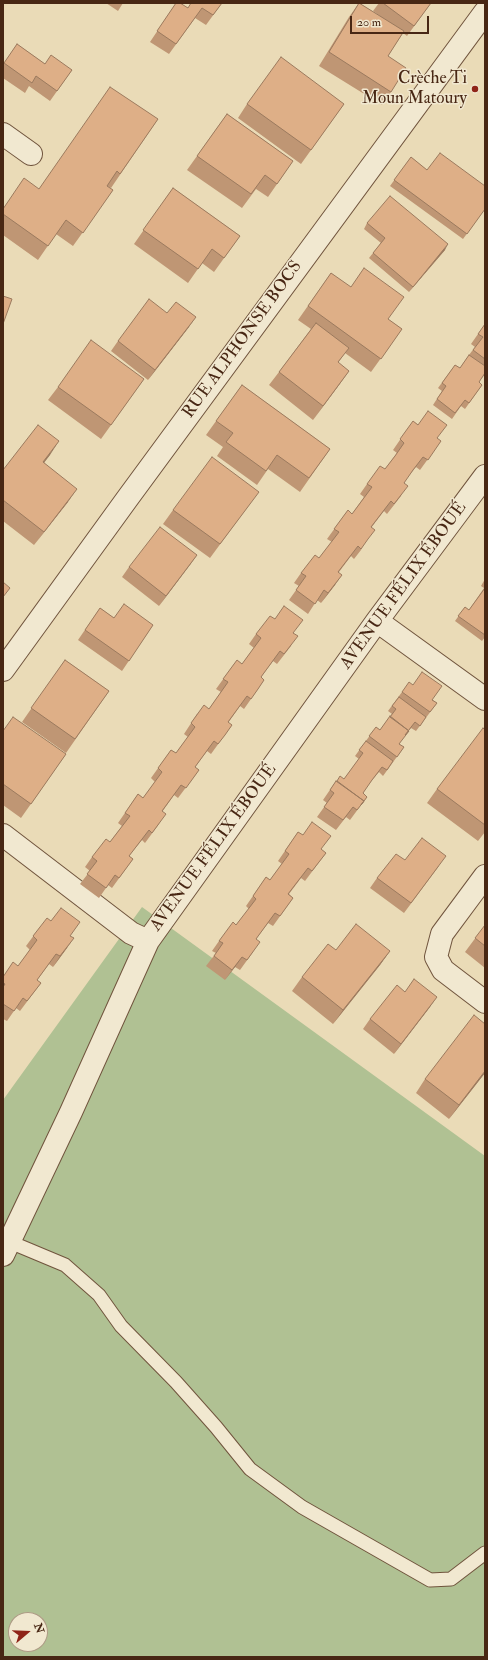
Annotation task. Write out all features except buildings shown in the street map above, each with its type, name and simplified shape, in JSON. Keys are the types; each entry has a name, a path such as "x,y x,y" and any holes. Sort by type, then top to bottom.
{"street":[{"name":"RUE ALPHONSE BOCS","path":"3,670 485,12"},
{"path":"3,134 31,154"},
{"name":"AVENUE FÉLIX ÉBOUÉ","path":"5,1245 71,1112 148,941 377,621 485,476"},
{"path":"377,621 485,699"},
{"path":"3,835 132,933 148,941"},
{"path":"485,876 442,934 436,957 443,970 485,1002"}],"lane":[{"path":"5,1245 65,1266 99,1295 121,1326 176,1382 216,1427 250,1469 302,1507 430,1580 451,1579 485,1553"}],"green space":[{"path":"142,907 485,1156 485,1657 3,1657 3,1100"}],"place":[{"name":"Crèche Ti Moun Matoury","path":"475,89"}]}
